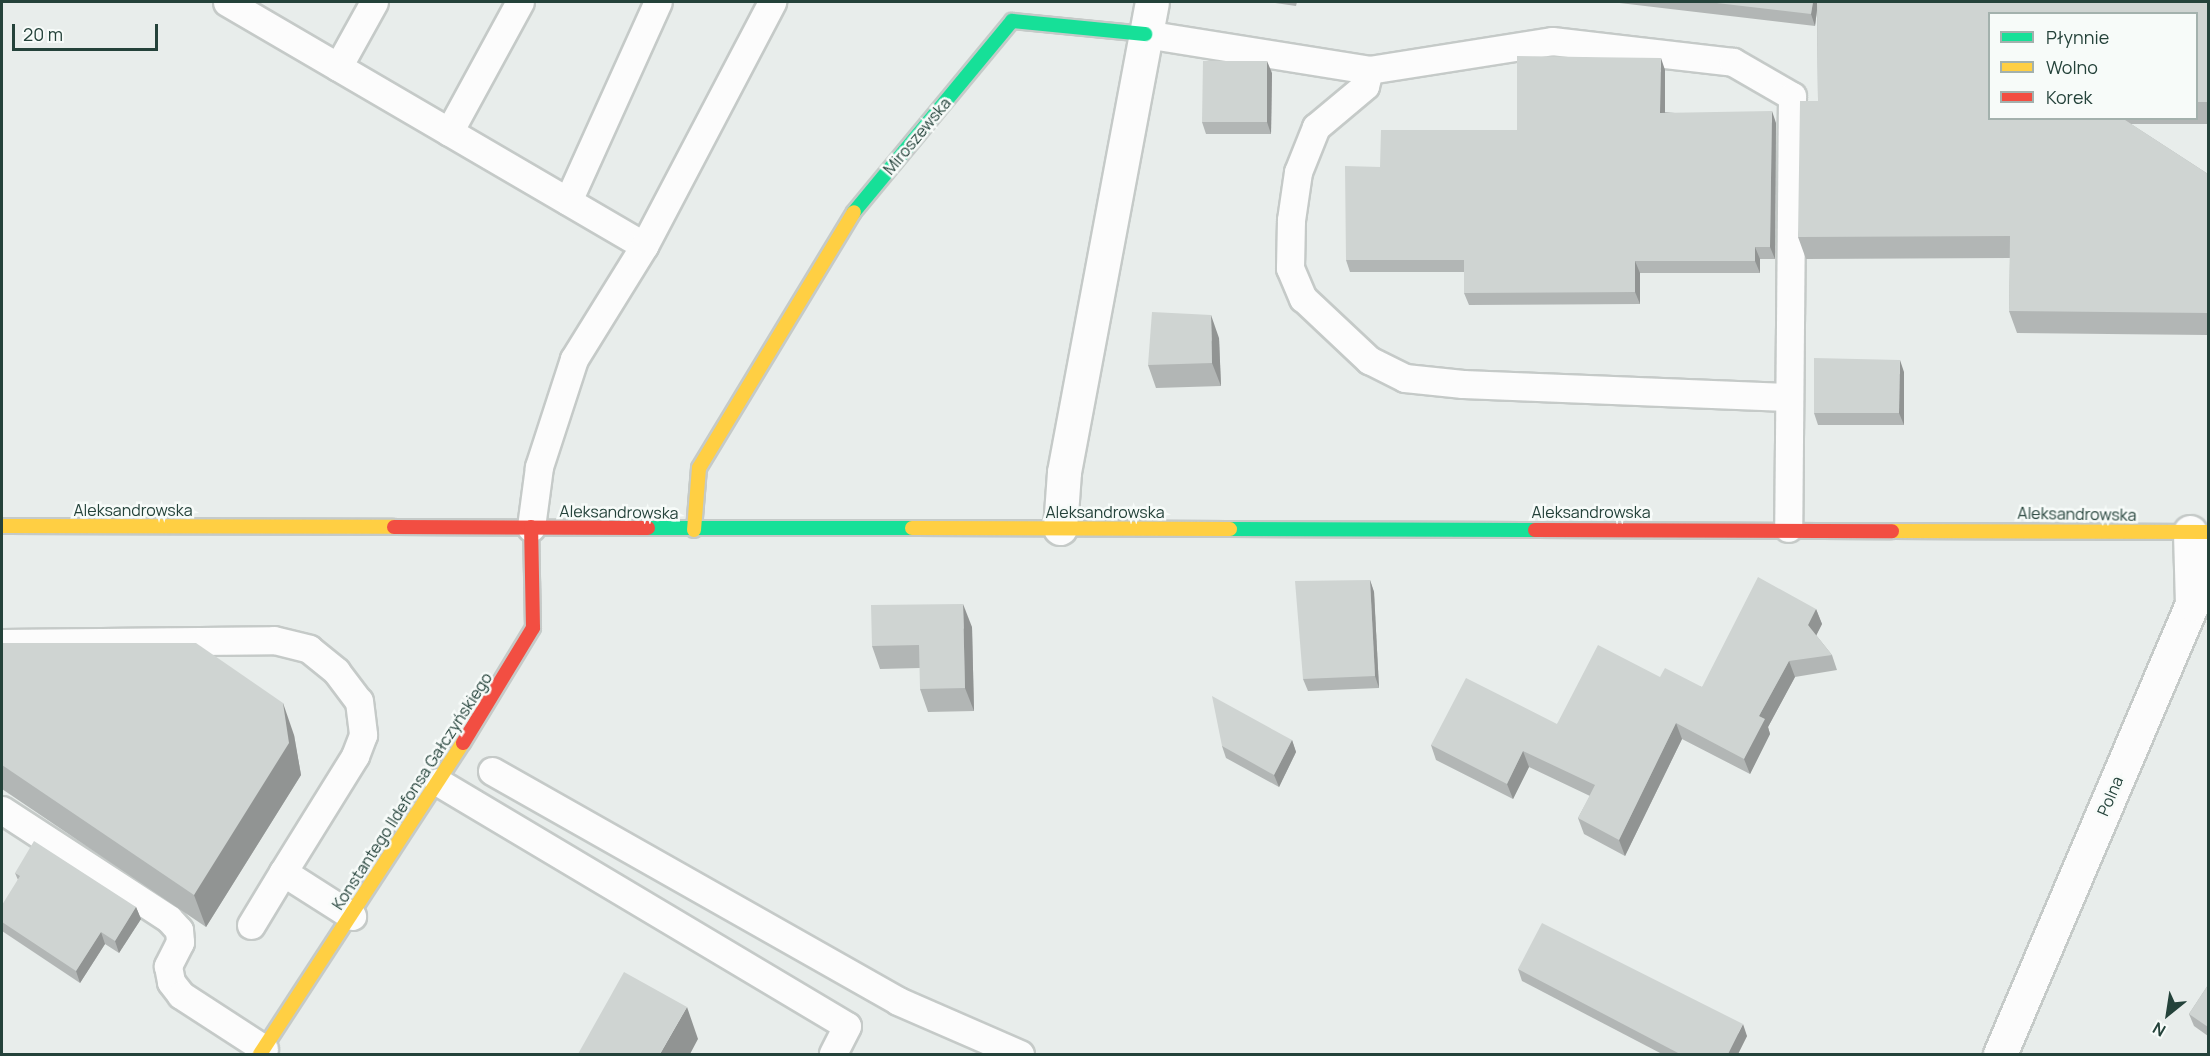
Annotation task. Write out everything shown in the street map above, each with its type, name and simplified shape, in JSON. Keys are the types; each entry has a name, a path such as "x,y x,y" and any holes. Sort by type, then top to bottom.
{"main road":[{"name":"Miroszewska","path":"694,530 699,468 760,372 842,227 1012,21 1146,34"},
{"name":"Aleksandrowska","path":"2,526 531,527 694,530 1788,528 2199,532"},
{"name":"Konstantego Ildefonsa Gałczyńskiego","path":"262,1052 438,782 533,628 531,527"}],"street":[{"path":"1060,528 1064,472 1152,2"},
{"name":"Polna","path":"2000,1054 2192,604 2199,532"}],"lane":[{"path":"227,2 644,246"},
{"path":"338,67 374,2"},
{"path":"449,132 520,2"},
{"path":"568,201 658,2"},
{"path":"531,527 539,467 574,359 644,246 772,2"},
{"path":"1146,34 1369,70 1552,41 1733,62 1792,96 1787,397 1788,528"},
{"path":"1369,70 1365,86 1316,127 1298,172 1291,220 1290,268 1303,298 1369,360 1405,378 1463,384 1787,397"},
{"path":"2,643 274,640 309,649 336,670 359,701 363,735 355,756 251,925"},
{"path":"492,771 898,1001 1020,1054"},
{"path":"438,782 847,1026 833,1054"},
{"path":"2,810 169,919 179,930 180,942 168,966 171,982 181,995 262,1052"},
{"path":"284,872 352,916"}],"building":[{"path":"1708,2 1813,2 1811,14"},
{"path":"1817,2 2208,2 2208,102 2198,102 2198,12 1988,12 1988,120 2125,120 2208,174 2208,313 2009,311 2010,236 1798,237 1800,101 1818,101"},
{"path":"1517,56 1661,58 1660,113 1772,111 1770,247 1755,247 1755,261 1635,261 1635,292 1464,293 1464,260 1346,260 1345,166 1380,167 1381,130 1517,130"},
{"path":"1203,61 1267,61 1267,122 1202,122"},
{"path":"1152,312 1211,315 1212,363 1148,365"},
{"path":"1814,358 1900,360 1899,413 1814,413"},
{"path":"1758,577 1816,609 1808,625 1832,655 1789,661 1759,716 1765,719 1744,759 1676,723 1619,840 1578,818 1595,785 1523,751 1507,784 1431,745 1466,678 1557,724 1598,645 1660,677 1665,668 1702,687"},
{"path":"1370,580 1375,676 1303,679 1295,581"},
{"path":"963,604 965,688 920,689 919,645 872,646 871,605"},
{"path":"2,643 196,643 283,703 289,743 194,895 2,765"},
{"path":"1212,696 1292,740 1274,775 1222,746"},
{"path":"34,841 136,907 115,941 101,932 76,971 2,922 2,905 20,876 15,873"},
{"path":"1542,923 1743,1024 1728,1054 1680,1054 1518,969"},
{"path":"624,972 687,1007 660,1054 578,1054"},
{"path":"2208,985 2208,1027 2189,1014"}],"traffic: fast":[{"path":"854,212 1012,21 1145,34"},
{"path":"648,528 912,528"},
{"path":"1230,529 1535,530"}],"traffic: slow":[{"path":"694,530 699,468 854,212"},
{"path":"2,526 394,527"},
{"path":"912,528 1230,529"},
{"path":"1892,531 2208,532"},
{"path":"260,1054 463,743"}],"traffic: jam":[{"path":"394,527 648,528"},
{"path":"463,743 533,628 531,527"},
{"path":"1535,530 1892,531"}]}
